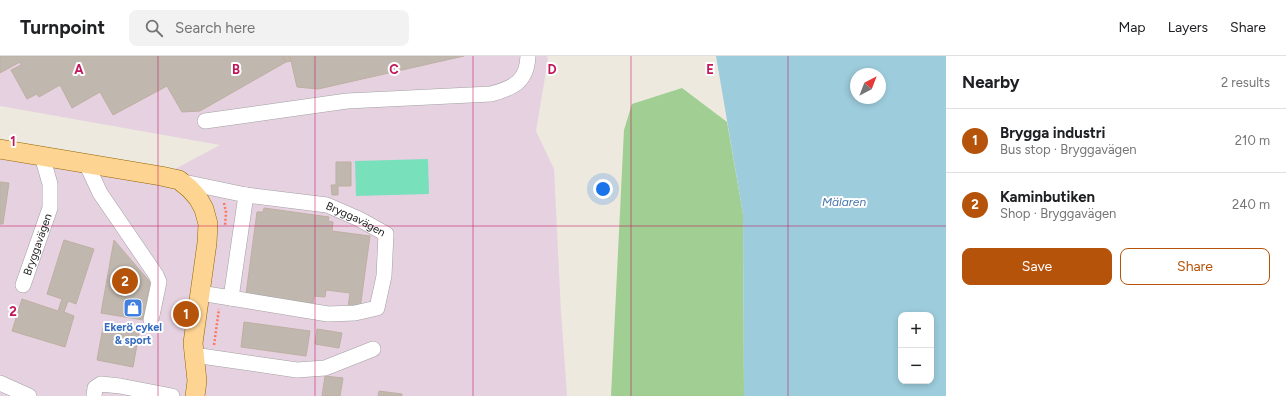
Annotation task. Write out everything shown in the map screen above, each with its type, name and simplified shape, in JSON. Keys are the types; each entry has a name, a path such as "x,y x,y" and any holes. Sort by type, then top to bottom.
{"main road":[{"name":"Bryggavägen","path":"0,149 179,180 198,198 204,209 208,224 207,243 194,343 203,356 195,396"}],"lane":[{"path":"205,122 347,101 491,94 508,89 517,83 523,76 528,65 528,56"},
{"name":"Bryggavägen","path":"23,285 50,208 50,184 42,156"},
{"path":"86,164 100,193 156,275 159,282 151,320"},
{"name":"Bryggavägen","path":"179,180 246,195 327,205 359,219 386,234 384,276 377,308 355,313 328,314 200,293"},
{"path":"225,297 246,195"},
{"path":"203,356 297,370 325,368 373,349"},
{"path":"0,383 29,396"},
{"path":"94,396 95,388 101,384 172,396"}],"path":[{"path":"219,189 226,212 225,227"},
{"path":"203,356 225,297"}],"shaded area":[{"path":"0,56 547,56 548,59 536,131 554,169 567,396 0,396 0,159 149,183 220,145 0,106"}],"green space":[{"path":"682,88 727,122 743,214 744,396 611,396 624,130 632,104"},
{"path":"428,159 429,194 356,196 355,161"}],"water":[{"name":"Mälaren","path":"716,56 946,56 946,396 744,396 743,214"}],"building":[{"path":"0,56 283,56 286,62 200,111 182,112 167,86 113,115 100,92 72,108 60,85 39,97 37,94 27,99 11,70 21,65 20,62 0,73"},
{"path":"283,56 290,56 291,61 286,62"},
{"path":"290,56 464,56 318,89 297,87"},
{"path":"336,162 351,162 351,186 338,186 338,195 332,195 331,185 336,185"},
{"path":"0,182 9,183 3,224 0,224"},
{"path":"264,208 329,217 328,221 333,222 332,231 370,236 360,309 348,307 350,293 326,290 325,297 314,296 313,303 310,303 310,309 246,294 257,212 263,212"},
{"path":"64,240 94,249 76,304 68,301 64,312 74,316 65,347 12,331 22,299 58,311 62,299 47,294"},
{"path":"114,240 150,282 143,320 101,313"},
{"path":"104,322 140,328 133,367 97,360"},
{"path":"244,322 310,331 306,356 241,347"},
{"path":"317,329 342,333 339,348 315,344"},
{"path":"325,376 343,378 340,396 322,396"},
{"path":"379,391 402,394 402,396 378,396"}],"place":[{"name":"Kaminbutiken","path":"125,281"},
{"name":"Ekerö cykel & sport","path":"133,308"},
{"name":"Brygga industri","path":"186,314"}]}
